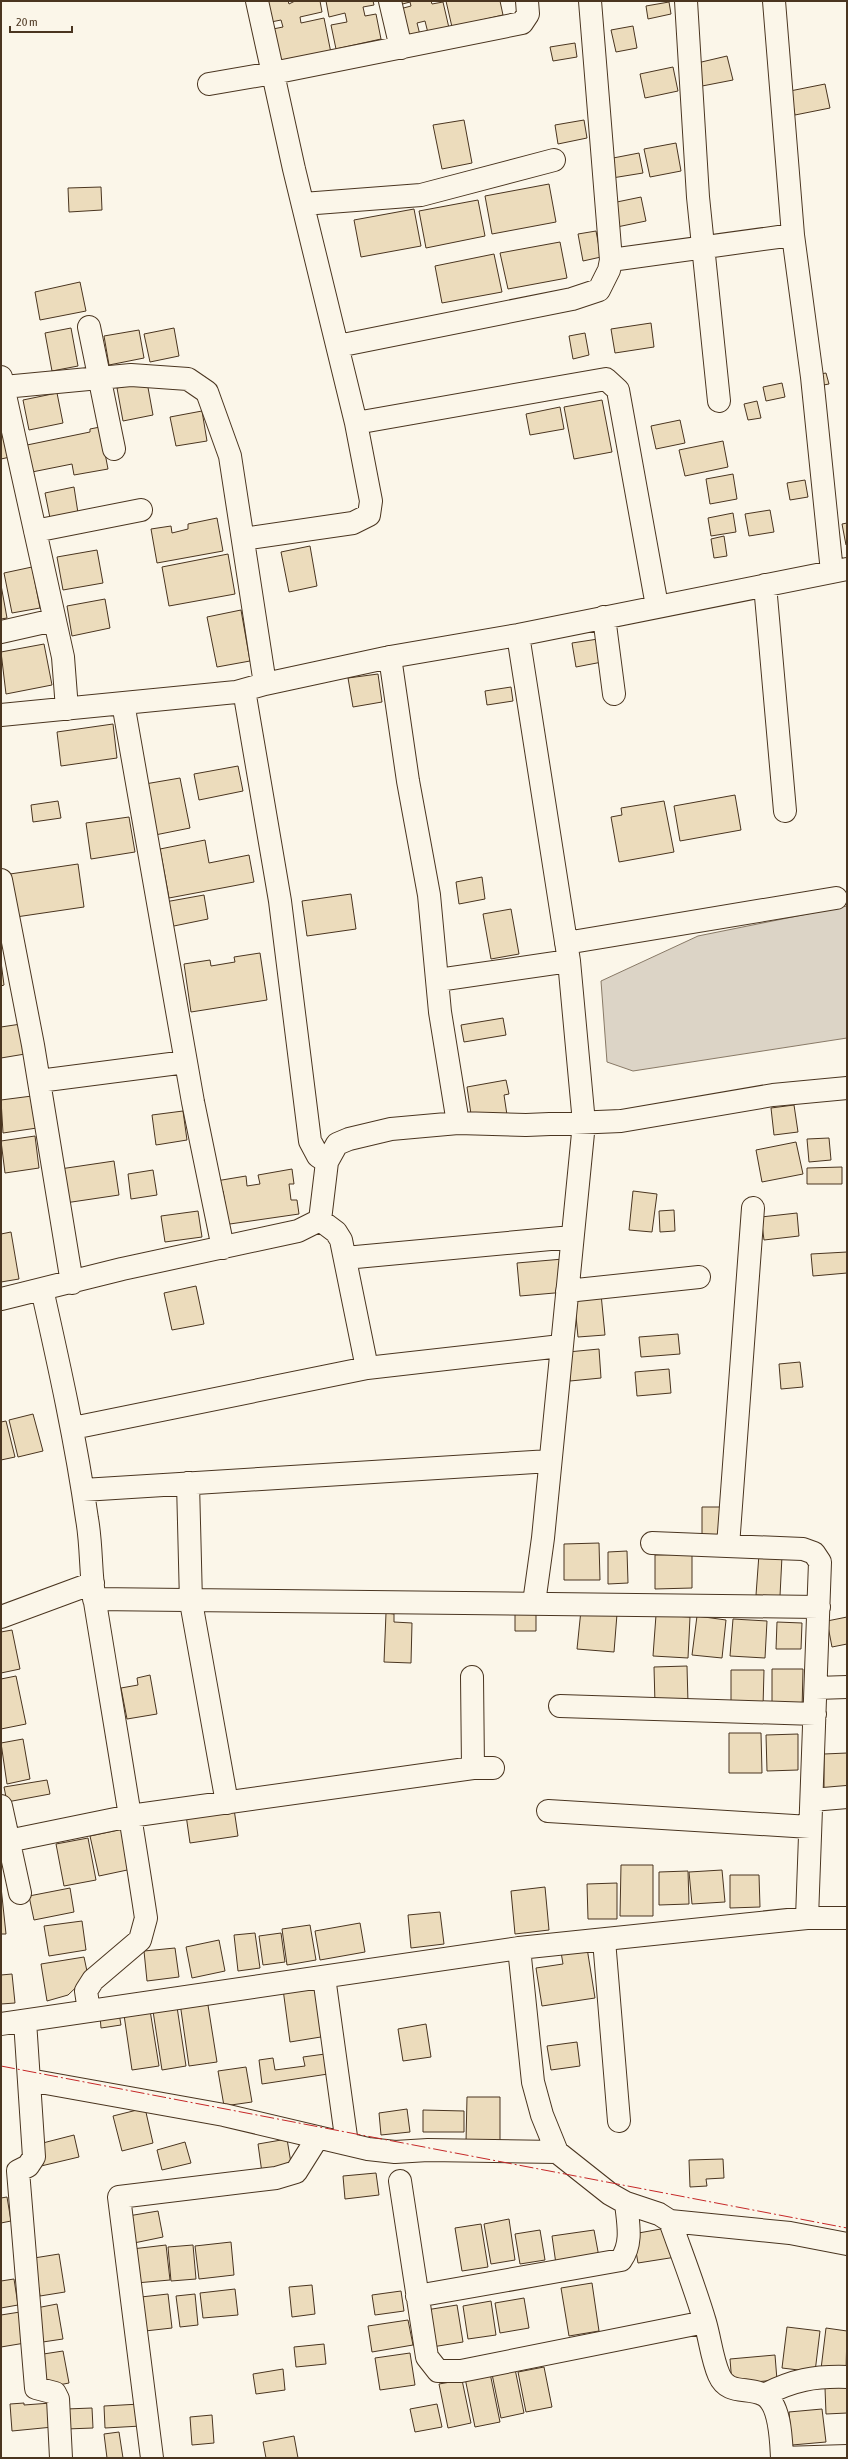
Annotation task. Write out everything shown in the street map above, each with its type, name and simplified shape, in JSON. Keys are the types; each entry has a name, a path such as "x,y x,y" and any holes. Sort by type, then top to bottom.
{"street":[{"path":"243,539 353,523 369,515 371,501 356,423 303,204 257,1"},
{"path":"390,1 400,48"},
{"path":"209,84 273,74 522,23 528,14 527,1"},
{"path":"338,346 572,299 599,290 609,270 611,260 590,1"},
{"path":"686,1 703,246 719,401"},
{"path":"1,715 123,703 254,687 390,657 518,635 657,606 840,571 812,377 794,235 774,1"},
{"path":"303,204 420,195 554,160"},
{"path":"611,260 703,246 794,235"},
{"path":"89,327 114,449"},
{"path":"67,709 63,657 2,382 99,378 131,375 188,379 207,392 230,456 243,539 254,687 310,1141 318,1156 327,1162"},
{"path":"356,423 606,378 618,390 657,606"},
{"path":"35,531 141,510"},
{"path":"765,586 786,811"},
{"path":"604,617 614,694"},
{"path":"1,632 54,620"},
{"path":"518,635 567,952 584,1123 560,1348 543,1538 534,1604"},
{"path":"390,657 408,781 429,895 440,1012 458,1123"},
{"path":"123,703 186,1062 223,1248"},
{"path":"1,880 39,1081 72,1283"},
{"path":"438,980 567,952 836,898"},
{"path":"39,1081 186,1062"},
{"path":"320,1220 327,1162 337,1144 349,1139 391,1129 458,1123 526,1125 621,1121 773,1094 847,1088"},
{"path":"728,1546 752,1208"},
{"path":"1,1299 298,1231 320,1220"},
{"path":"320,1220 336,1232 345,1258 367,1368"},
{"path":"345,1258 572,1237"},
{"path":"567,1291 699,1277"},
{"path":"42,1289 73,1428 89,1531 94,1591 146,1918 140,1940 93,1980 86,1990 89,2011"},
{"path":"73,1428 367,1368 552,1347 560,1348"},
{"path":"83,1490 550,1461"},
{"path":"188,1484 191,1602 228,1803"},
{"path":"652,1543 803,1549 814,1553 820,1562 807,1918"},
{"path":"1,1617 94,1591 191,1602 819,1607"},
{"path":"8,1841 130,1816 483,1768 472,1677"},
{"path":"816,1688 847,1687"},
{"path":"560,1706 815,1714"},
{"path":"812,1800 847,1797"},
{"path":"1,1806 20,1893"},
{"path":"548,1812 810,1827"},
{"path":"1,2024 519,1948 807,1918 847,1918"},
{"path":"604,1940 619,2121"},
{"path":"519,1948 533,2082 542,2115 557,2152 610,2194 626,2203 659,2214 670,2221 790,2233 847,2244"},
{"path":"324,1977 347,2144"},
{"path":"25,2020 34,2157 28,2166 18,2171 36,2388 55,2393 58,2399 62,2458"},
{"path":"29,2080 224,2115 347,2144 394,2152 428,2150 557,2152"},
{"path":"152,2458 119,2197 276,2178 296,2172 318,2137"},
{"path":"400,2181 427,2357 438,2370 448,2372 562,2352 705,2322"},
{"path":"417,2296 621,2260 626,2253 629,2239 626,2203"},
{"path":"670,2221 705,2322 719,2375 723,2383 730,2388 764,2395 787,2383 808,2378 847,2377"},
{"path":"764,2395 775,2409 782,2458 847,2456"}],"shaded area":[{"path":"847,906 847,1038 633,1071 607,1062 601,981 698,936"}],"building":[{"path":"288,1 289,4 295,1 320,1 322,12 300,17 301,23 324,18 331,53 280,64 273,29 283,27 281,20 271,22 267,2"},
{"path":"326,1 373,1 374,5 363,7 365,16 376,14 381,39 336,49 331,25 347,22 345,13 329,17"},
{"path":"394,1 431,1 432,4 443,2 449,28 428,33 425,21 417,23 420,35 403,39 396,10 411,6 410,2 395,6"},
{"path":"446,1 500,1 503,15 452,27"},
{"path":"669,2 671,14 648,19 646,6"},
{"path":"633,26 637,48 616,52 611,30"},
{"path":"575,43 577,57 553,61 550,47"},
{"path":"727,56 733,80 697,87 693,64"},
{"path":"673,67 678,91 645,98 640,74"},
{"path":"825,84 830,108 795,115 790,91"},
{"path":"464,120 472,163 442,169 433,125"},
{"path":"584,120 587,138 558,144 555,125"},
{"path":"676,143 681,171 650,177 644,149"},
{"path":"639,153 643,173 612,178 608,159"},
{"path":"549,184 556,222 492,234 485,196"},
{"path":"101,187 102,210 69,212 68,188"},
{"path":"641,197 646,221 617,227 612,203"},
{"path":"478,200 485,236 426,248 419,211"},
{"path":"414,209 421,246 361,257 354,220"},
{"path":"596,231 601,257 583,261 578,234"},
{"path":"560,242 567,278 508,289 500,253"},
{"path":"494,254 502,292 442,303 435,266"},
{"path":"80,282 86,311 40,320 35,292"},
{"path":"651,323 654,347 615,353 611,329"},
{"path":"71,328 78,366 52,371 45,333"},
{"path":"174,328 179,356 150,362 144,334"},
{"path":"139,330 144,358 109,365 104,336"},
{"path":"585,333 589,355 573,359 569,336"},
{"path":"826,373 829,384 818,386 815,375"},
{"path":"147,382 153,415 123,421 117,388"},
{"path":"782,383 785,397 766,401 763,387"},
{"path":"57,393 63,423 29,430 23,400"},
{"path":"602,400 612,452 574,459 564,407"},
{"path":"757,401 761,418 748,420 744,404"},
{"path":"560,407 564,429 530,435 526,414"},
{"path":"202,411 207,441 176,446 170,417"},
{"path":"680,420 685,443 656,449 651,426"},
{"path":"100,427 108,469 74,475 72,464 32,472 27,445 90,432 90,429"},
{"path":"1,430 5,430 10,457 1,459"},
{"path":"723,441 728,467 685,476 679,450"},
{"path":"733,474 737,499 710,504 706,479"},
{"path":"805,480 808,497 790,500 787,483"},
{"path":"74,487 78,513 50,518 45,493"},
{"path":"770,510 774,532 749,536 745,514"},
{"path":"733,513 736,532 711,536 708,518"},
{"path":"217,518 223,551 157,563 151,529 171,526 172,533 188,529 188,524"},
{"path":"847,523 847,545 846,545 842,524"},
{"path":"724,536 727,556 714,558 711,539"},
{"path":"310,546 317,586 289,592 281,552"},
{"path":"97,550 103,583 63,590 57,557"},
{"path":"228,554 235,594 169,606 162,567"},
{"path":"32,567 40,608 12,613 4,573"},
{"path":"1,585 7,618 1,619"},
{"path":"105,599 110,628 72,636 67,606"},
{"path":"241,610 250,661 217,667 207,617"},
{"path":"598,639 602,662 576,667 572,643"},
{"path":"44,644 52,685 6,694 1,652"},
{"path":"378,674 382,702 353,707 348,678"},
{"path":"511,687 513,701 487,705 485,691"},
{"path":"113,724 117,758 61,766 57,732"},
{"path":"238,766 243,791 199,800 194,774"},
{"path":"180,778 190,828 155,835 145,784"},
{"path":"735,795 741,830 680,841 674,806"},
{"path":"58,801 61,818 33,822 31,805"},
{"path":"664,801 674,852 619,862 611,817 622,815 621,808"},
{"path":"129,817 135,852 91,859 86,823"},
{"path":"205,840 209,863 249,855 254,882 169,898 160,849"},
{"path":"78,864 84,907 16,917 10,874"},
{"path":"482,877 485,899 459,904 456,882"},
{"path":"351,894 356,929 307,936 302,901"},
{"path":"204,895 208,919 169,927 165,902"},
{"path":"511,909 519,954 491,959 483,914"},
{"path":"260,953 267,1000 191,1012 184,964 210,960 211,966 235,962 234,957"},
{"path":"1,962 4,985 1,986"},
{"path":"503,1018 506,1035 464,1042 461,1025"},
{"path":"21,1024 25,1054 1,1058 1,1027"},
{"path":"506,1080 509,1094 504,1095 507,1115 472,1121 467,1087"},
{"path":"32,1096 37,1128 3,1133 1,1100"},
{"path":"794,1105 798,1132 774,1135 771,1108"},
{"path":"183,1111 187,1140 156,1145 152,1115"},
{"path":"35,1136 39,1168 5,1173 1,1141"},
{"path":"829,1138 831,1160 809,1162 807,1139"},
{"path":"796,1142 803,1174 762,1182 756,1150"},
{"path":"114,1161 119,1195 65,1203 60,1169"},
{"path":"842,1167 842,1184 807,1184 807,1168"},
{"path":"292,1169 294,1184 289,1184 291,1200 297,1200 299,1214 223,1225 226,1210 223,1191 218,1192 216,1181 246,1176 247,1186 260,1184 258,1175"},
{"path":"153,1170 157,1195 131,1199 128,1174"},
{"path":"633,1191 657,1194 652,1232 629,1230"},
{"path":"674,1210 675,1231 660,1232 659,1211"},
{"path":"198,1211 202,1237 165,1242 161,1216"},
{"path":"797,1213 799,1236 764,1240 761,1217"},
{"path":"11,1232 19,1279 1,1282 1,1234"},
{"path":"847,1252 847,1273 813,1276 811,1254"},
{"path":"563,1259 566,1292 520,1296 517,1263"},
{"path":"196,1286 204,1324 172,1330 164,1293"},
{"path":"601,1294 605,1335 578,1337 574,1296"},
{"path":"678,1334 680,1354 641,1357 639,1337"},
{"path":"599,1349 601,1378 570,1381 568,1352"},
{"path":"800,1362 803,1387 781,1389 779,1364"},
{"path":"669,1369 671,1393 637,1396 635,1372"},
{"path":"33,1414 43,1451 18,1457 9,1420"},
{"path":"6,1421 15,1457 1,1460 1,1422"},
{"path":"702,1507 725,1507 725,1537 702,1538"},
{"path":"599,1543 600,1580 564,1580 564,1544"},
{"path":"627,1551 628,1583 608,1584 608,1552"},
{"path":"692,1554 692,1588 655,1589 655,1555"},
{"path":"759,1554 782,1556 780,1596 756,1595"},
{"path":"581,1610 617,1614 614,1652 577,1649"},
{"path":"386,1613 394,1614 394,1622 412,1623 411,1663 384,1662"},
{"path":"515,1613 536,1613 536,1631 515,1631"},
{"path":"656,1615 690,1617 688,1658 653,1656"},
{"path":"697,1616 726,1620 722,1658 692,1655"},
{"path":"847,1617 847,1644 832,1647 827,1621"},
{"path":"733,1619 767,1621 765,1658 730,1656"},
{"path":"777,1622 802,1623 801,1649 776,1649"},
{"path":"12,1630 20,1669 1,1673 1,1632"},
{"path":"687,1666 688,1703 655,1704 654,1667"},
{"path":"772,1669 803,1669 802,1711 772,1712"},
{"path":"731,1670 764,1670 763,1707 731,1706"},
{"path":"150,1675 157,1714 127,1719 121,1688 138,1685 137,1678"},
{"path":"16,1676 26,1724 1,1729 1,1679"},
{"path":"729,1733 761,1733 762,1773 729,1773"},
{"path":"798,1734 798,1770 767,1771 766,1735"},
{"path":"23,1739 30,1779 7,1784 1,1743"},
{"path":"847,1753 847,1787 824,1788 824,1754"},
{"path":"47,1780 50,1794 7,1802 4,1787"},
{"path":"234,1809 238,1836 190,1843 186,1815"},
{"path":"123,1829 132,1869 99,1876 90,1836"},
{"path":"88,1838 96,1880 64,1886 56,1844"},
{"path":"621,1865 653,1865 653,1916 620,1916"},
{"path":"722,1870 725,1902 692,1904 689,1872"},
{"path":"688,1871 689,1904 659,1905 659,1872"},
{"path":"730,1875 759,1875 760,1907 730,1908"},
{"path":"617,1883 617,1919 588,1919 587,1884"},
{"path":"1,1887 6,1934 1,1934"},
{"path":"545,1887 549,1930 515,1934 511,1891"},
{"path":"70,1888 74,1912 34,1920 29,1896"},
{"path":"440,1912 444,1944 411,1948 408,1915"},
{"path":"82,1921 86,1950 49,1956 44,1926"},
{"path":"360,1923 365,1952 320,1960 315,1931"},
{"path":"310,1925 316,1960 287,1965 282,1929"},
{"path":"255,1933 260,1968 238,1971 234,1935"},
{"path":"281,1933 285,1962 263,1965 259,1936"},
{"path":"219,1940 225,1971 192,1978 186,1947"},
{"path":"175,1948 179,1977 147,1981 144,1951"},
{"path":"587,1948 595,1998 542,2006 536,1968 563,1964 561,1952"},
{"path":"84,1957 88,1976 68,1995 47,2001 41,1964"},
{"path":"12,1974 15,2003 1,2004 1,1975"},
{"path":"319,1984 327,2036 290,2042 283,1989"},
{"path":"207,1999 217,2062 189,2066 180,2003"},
{"path":"149,2004 159,2066 132,2070 123,2008"},
{"path":"177,2007 186,2066 162,2070 153,2011"},
{"path":"119,2013 121,2025 101,2028 100,2016"},
{"path":"426,2024 431,2057 403,2061 398,2029"},
{"path":"577,2042 580,2066 551,2070 547,2046"},
{"path":"325,2054 328,2074 262,2084 259,2060 273,2058 275,2070 305,2066 303,2057"},
{"path":"246,2067 252,2102 224,2106 218,2071"},
{"path":"467,2097 500,2097 500,2142 466,2142"},
{"path":"145,2108 153,2143 122,2151 113,2116"},
{"path":"407,2109 410,2132 381,2135 379,2113"},
{"path":"423,2110 464,2111 464,2132 423,2132"},
{"path":"74,2135 79,2157 41,2166 35,2145"},
{"path":"287,2139 292,2169 262,2173 258,2144"},
{"path":"185,2142 191,2163 162,2170 157,2150"},
{"path":"723,2159 724,2178 706,2179 707,2186 690,2187 689,2160"},
{"path":"376,2173 379,2195 345,2199 343,2176"},
{"path":"7,2197 11,2221 1,2223 1,2198"},
{"path":"158,2211 163,2237 134,2243 128,2216"},
{"path":"509,2219 515,2260 491,2264 484,2224"},
{"path":"481,2224 488,2267 462,2271 455,2228"},
{"path":"672,2227 676,2257 638,2263 633,2234"},
{"path":"540,2230 545,2260 520,2264 515,2234"},
{"path":"594,2230 599,2257 556,2264 552,2236"},
{"path":"231,2242 234,2275 199,2279 195,2246"},
{"path":"166,2245 170,2280 136,2283 132,2249"},
{"path":"193,2245 196,2279 171,2281 168,2247"},
{"path":"59,2254 65,2292 40,2296 34,2258"},
{"path":"14,2279 18,2305 1,2308 1,2281"},
{"path":"592,2283 599,2331 569,2336 561,2288"},
{"path":"312,2285 315,2314 292,2317 289,2287"},
{"path":"235,2289 238,2315 203,2318 200,2293"},
{"path":"401,2291 404,2311 375,2315 372,2295"},
{"path":"168,2294 172,2328 145,2331 141,2297"},
{"path":"195,2294 198,2325 180,2327 176,2296"},
{"path":"524,2298 529,2328 500,2333 495,2303"},
{"path":"491,2301 496,2335 468,2339 463,2306"},
{"path":"57,2304 63,2339 36,2343 31,2309"},
{"path":"457,2305 463,2342 432,2347 426,2310"},
{"path":"20,2312 25,2343 1,2347 1,2315"},
{"path":"408,2320 413,2345 372,2352 368,2326"},
{"path":"787,2327 820,2331 815,2372 782,2368"},
{"path":"826,2328 847,2331 846,2372 821,2369"},
{"path":"324,2344 326,2364 296,2367 294,2347"},
{"path":"63,2351 69,2383 43,2388 37,2355"},
{"path":"410,2353 415,2385 380,2390 375,2358"},
{"path":"775,2355 777,2380 732,2384 730,2359"},
{"path":"544,2367 552,2407 526,2412 518,2372"},
{"path":"283,2369 285,2390 256,2394 253,2374"},
{"path":"515,2369 524,2413 501,2418 492,2374"},
{"path":"490,2373 500,2422 475,2427 465,2378"},
{"path":"462,2380 471,2423 448,2428 439,2384"},
{"path":"847,2386 847,2413 826,2414 825,2388"},
{"path":"24,2403 24,2405 51,2403 53,2427 12,2431 10,2404"},
{"path":"140,2404 141,2426 105,2428 104,2406"},
{"path":"437,2404 442,2427 415,2432 410,2409"},
{"path":"92,2408 93,2428 66,2429 66,2409"},
{"path":"822,2409 826,2442 792,2445 789,2412"},
{"path":"212,2415 214,2443 192,2445 190,2417"},
{"path":"119,2432 123,2458 107,2458 104,2434"},
{"path":"294,2436 298,2458 266,2458 263,2442"}],"power":[{"path":"1,2066 847,2228"}]}
